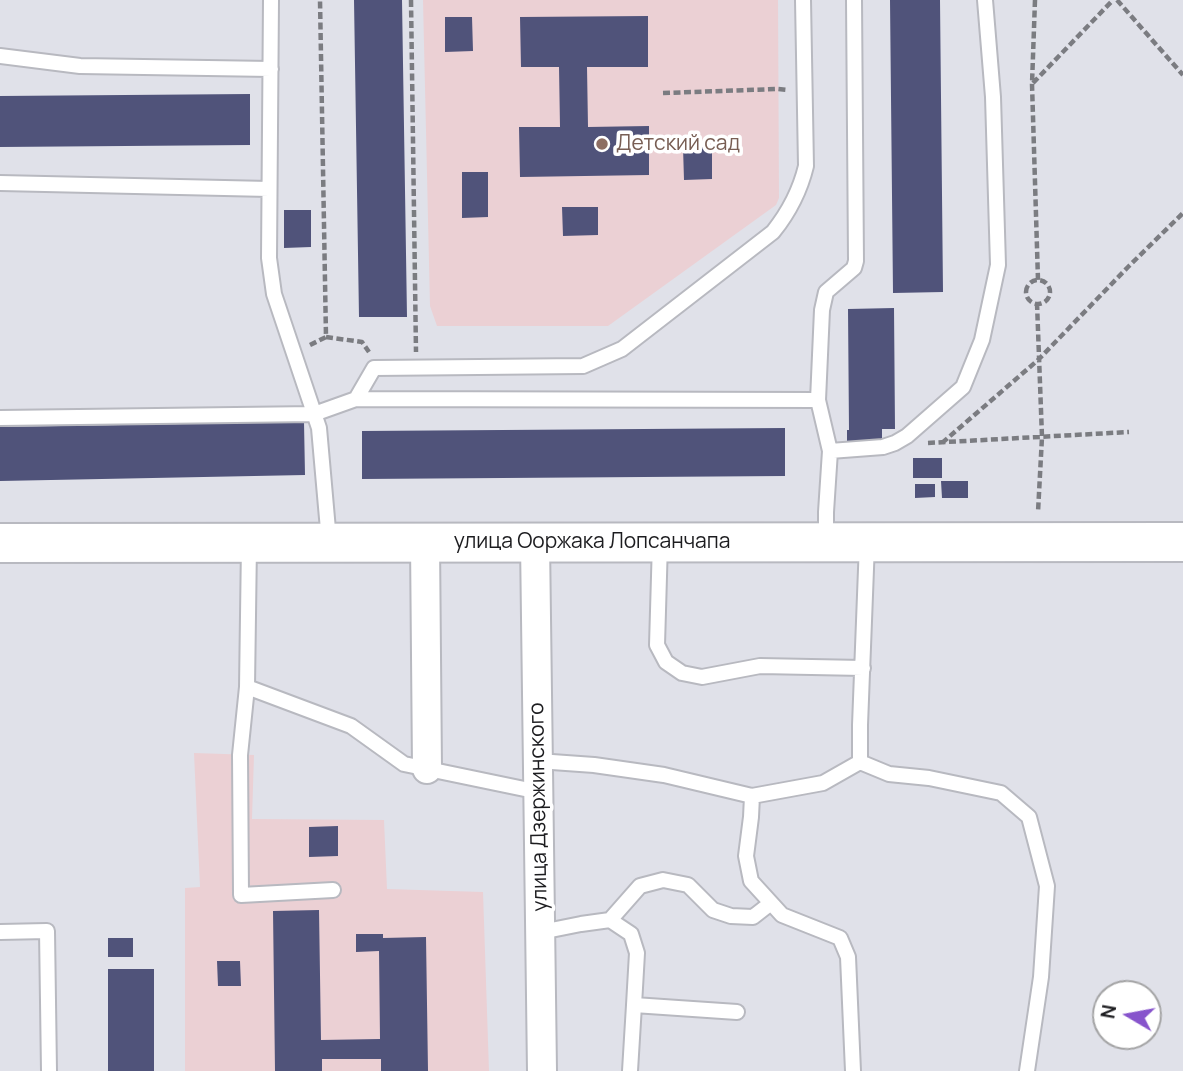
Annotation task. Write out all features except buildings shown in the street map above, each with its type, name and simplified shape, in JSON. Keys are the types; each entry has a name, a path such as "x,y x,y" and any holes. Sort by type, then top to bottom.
{"street":[{"path":"425,542 426,769"},
{"name":"улица Дзержинского","path":"535,542 542,1071"},
{"name":"улица Ооржака Лопсанчапа","path":"0,543 1183,542"}],"lane":[{"path":"271,0 269,258 274,294 319,428 329,543"},
{"path":"356,399 374,368 583,366 622,349 773,232 784,219 800,188 806,166 803,0"},
{"path":"826,541 825,512 830,451 818,400 822,310 826,292 854,268 856,261 854,0"},
{"path":"830,451 883,447 907,436 963,387 982,340 998,265 993,97 985,0"},
{"path":"0,56 80,66 271,69"},
{"path":"0,183 269,189"},
{"path":"0,418 314,414 356,399 818,400"},
{"path":"660,541 657,645 666,662 682,673 702,677 760,666 863,668"},
{"path":"249,542 247,687 240,755 241,895 333,890"},
{"path":"860,762 867,542"},
{"path":"247,687 351,726 404,764 539,792"},
{"path":"538,761 594,765 664,775 752,796 823,783 860,762"},
{"path":"860,762 889,774 929,778 1001,793 1029,817 1047,886 1041,977 1027,1071"},
{"path":"752,796 746,856 751,881 782,915 840,938 848,957 853,1071"},
{"path":"541,932 610,920 640,886 663,880 688,885 713,910 731,916 753,917 771,904"},
{"path":"610,920 631,934 637,953 630,1071"},
{"path":"0,932 47,930 49,1071"},
{"path":"634,1005 737,1012"}],"path":[{"path":"320,0 327,337"},
{"path":"411,0 416,367"},
{"path":"1035,0 1032,84 1038,280"},
{"path":"1032,84 1115,0 1183,75"},
{"path":"663,93 778,89 805,93"},
{"path":"1129,432 942,443 1038,360 1183,213"},
{"path":"1038,280 1046,283 1050,290 1046,300 1037,303 1030,300 1026,291 1030,283 1038,280"},
{"path":"1037,303 1042,438 1038,513"},
{"path":"294,353 327,337 362,342 371,354 374,368"}],"shaded area":[{"name":"Детский сад","path":"423,0 778,0 779,198 776,205 608,326 437,326 430,306"},
{"path":"194,753 254,755 252,819 384,820 387,889 483,892 489,1071 185,1071 185,888 200,887"}],"place":[{"name":"Детский сад","path":"602,144"}]}
